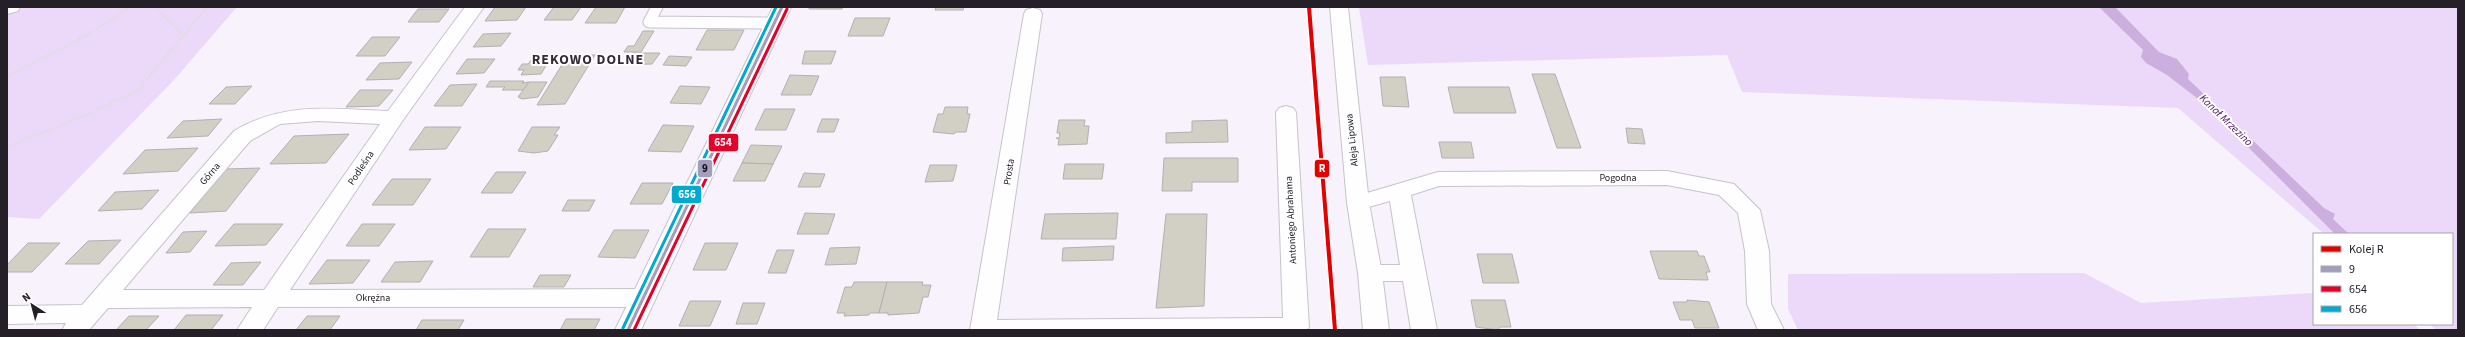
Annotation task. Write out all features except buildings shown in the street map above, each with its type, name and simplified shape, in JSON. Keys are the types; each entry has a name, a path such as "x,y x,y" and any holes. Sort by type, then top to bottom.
{"street":[{"path":"7,8 11,7"},
{"name":"Podleśna","path":"250,330 394,118 475,7"},
{"name":"Aleja Lipowa","path":"1339,7 1358,203 1370,273 1376,330"},
{"name":"Prosta","path":"983,330 1033,14"},
{"path":"628,330 778,15"},
{"name":"Antoniego Abrahama","path":"983,330 1296,327 1286,112"},
{"name":"Górna","path":"89,314 242,136 258,126 276,119 299,116 394,118"},
{"name":"Pogodna","path":"1358,203 1438,179 1667,178 1726,189 1749,210 1757,251 1758,304 1771,330"},
{"path":"1399,190 1424,330"},
{"path":"1370,273 1414,273"},
{"name":"Okrężna","path":"7,315 89,314 273,298 644,298"}],"lane":[{"path":"657,7 650,22 778,15"}],"path":[{"path":"7,76 84,37 130,7"},
{"path":"155,7 184,36"},
{"path":"7,147 93,112 138,90 207,7"}],"shaded area":[{"path":"7,7 237,7 173,81 39,219 7,217"},
{"path":"1359,7 2458,7 2458,330 2436,330 2430,325 2453,325 2453,233 2323,233 2178,108 1742,92 1727,55 1368,65"},
{"path":"2084,273 2141,303 2313,293 2313,325 2415,325 2420,330 1798,330 1788,309 1788,274"}],"water":[{"name":"Kanał Mrzezino","path":"2099,7 2115,7 2159,52 2177,59 2189,74 2188,79 2324,208 2335,214 2333,219 2348,233 2334,233 2206,105 2167,75 2146,63 2141,57 2143,50"}],"rail line":[{"name":"R","path":"1309,7 1335,330"}],"transit line":[{"name":"656","path":"623,328 776,7"},
{"name":"9","path":"628,330 782,7"},
{"name":"654","path":"634,330 787,9"}],"district":[{"name":"REKOWO DOLNE","path":"588,60"}]}
